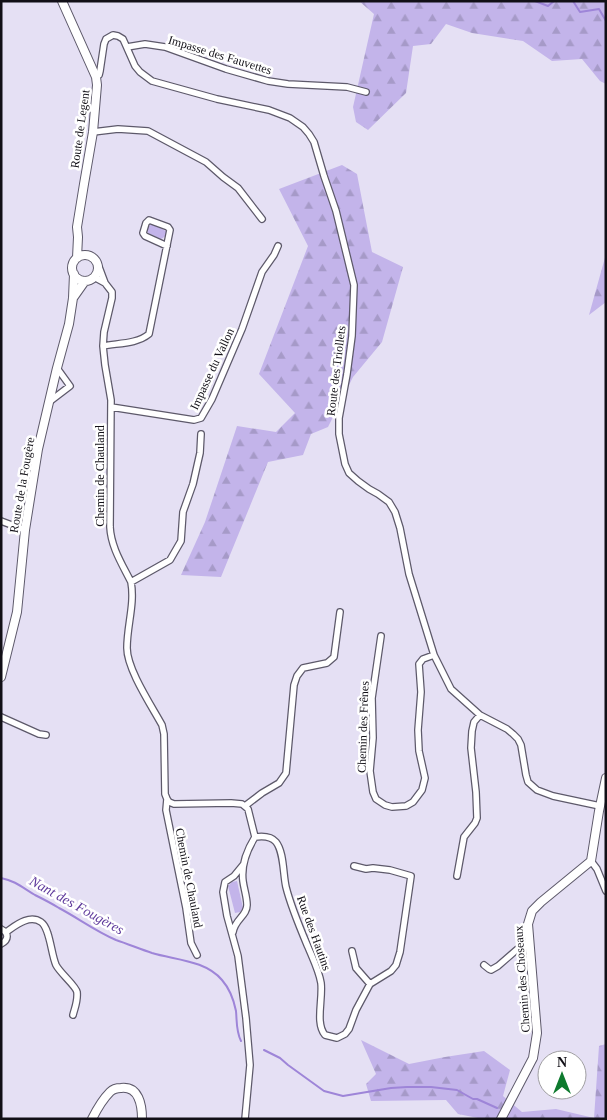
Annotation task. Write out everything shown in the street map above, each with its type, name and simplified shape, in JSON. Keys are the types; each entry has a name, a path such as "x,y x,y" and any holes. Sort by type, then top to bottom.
{"street":[{"name":"Route de Legent","path":"62,1 96,77 97,85 93,132 77,227 76,258"},
{"path":"96,77 99,75 106,39 113,35 118,36 123,39 127,47"},
{"name":"Impasse des Fauvettes","path":"127,47 145,44 165,47 226,69 268,81 347,87 366,92"},
{"name":"Route des Triollets","path":"127,47 135,66 152,81 281,114 303,127 314,142 336,211 354,286 352,336 339,418 345,464 349,473 389,502 396,512 409,574 434,655 451,689 480,715 507,729 518,739 521,745 528,782 537,790 553,796 600,806"},
{"path":"93,132 118,129 148,131 206,162 238,188 262,219"},
{"path":"103,346 139,339 149,334 167,246 170,230 168,227 149,220 143,233 145,236 167,246"},
{"path":"78,238 96,260 99,267 94,277 85,281 76,277 72,265 76,258 90,255"},
{"name":"Impasse du Vallon","path":"111,408 184,419 194,420 201,418 212,399 242,329 262,272 278,246"},
{"name":"Chemin de Chauland","path":"99,267 105,283 112,292 103,346 104,365 111,400 110,533 113,547 131,582 133,595 127,647 132,671 162,726 164,734 166,810 186,908 191,943 197,954"},
{"name":"Route de la Fougère","path":"1,677 17,612 24,530 38,450 57,368 68,332 74,274"},
{"path":"94,277 105,283"},
{"name":"Route de la Fougère","path":"73,298 85,281"},
{"path":"49,402 70,386 57,368"},
{"path":"131,582 170,560 181,541 183,512 193,484 200,454 201,434"},
{"path":"1,521 24,530"},
{"path":"245,806 279,783 286,773 294,685 297,676 303,668 327,663 334,658 340,612"},
{"name":"Chemin des Frênes","path":"381,636 372,698 373,738 370,771 372,792 376,799 385,805 392,807 406,806 422,790 425,778 419,751 418,730 421,692 419,664 423,659 434,655"},
{"path":"457,876 464,837 478,818 471,748 474,722 480,715"},
{"path":"1,717 46,736"},
{"path":"606,778 592,861 606,891"},
{"path":"167,799 174,804 238,803 245,806 249,813 255,836 243,865 247,905 245,913 234,925 233,934"},
{"name":"Rue des Hautins","path":"255,836 264,836 273,840 280,850 287,889 320,981 322,991 320,1025 322,1032 325,1035 337,1038 345,1034 349,1029 356,1010 370,984 391,971 398,959 411,876 390,870 366,869 354,866"},
{"name":"Chemin des Choseaux","path":"501,1119 533,1058 538,1033 528,924 532,911 592,861"},
{"path":"243,865 234,876 225,882 223,892 227,916 238,956 246,1018 250,1065 245,1119"},
{"path":"1,944 7,939 3,930 24,920 34,919 41,922 46,927 56,965 76,990 78,1000 73,1015"},
{"path":"484,965 491,970 521,946 529,944"},
{"path":"352,951 356,968 370,984"},
{"path":"92,1119 111,1091 120,1088 128,1088 139,1097 142,1119"}],"green space":[{"path":"359,1 606,1 606,84 600,81 582,59 552,61 523,41 472,33 446,24 431,44 413,46 406,93 368,130 356,122 353,107 374,14"},
{"path":"342,165 357,174 372,252 403,267 382,342 353,377 328,427 311,434 303,455 268,462 221,577 181,575 205,522 237,426 276,432 295,413 259,374 308,246 279,189"},
{"path":"152,224 166,231 164,237 161,239 148,233 148,227"},
{"path":"606,254 606,302 589,315"},
{"path":"237,881 243,908 240,912 235,913 228,886 232,882"},
{"path":"361,1040 409,1064 484,1051 510,1070 503,1096 522,1112 556,1109 594,1118 599,1046 606,1044 606,1119 483,1119 458,1114 446,1100 371,1101 366,1084 376,1074"}],"waterway":[{"path":"535,1 548,6 554,1"},
{"path":"573,1 580,12 599,9 606,21"},
{"name":"Nant des Fougères","path":"1,878 15,883 116,940 152,953 189,962 215,973 225,983 233,999 237,1030 241,1041"},
{"name":"Nant des Fougères","path":"264,1050 280,1058 324,1091 343,1096 391,1088 431,1087 457,1090 473,1099 497,1108"}]}
